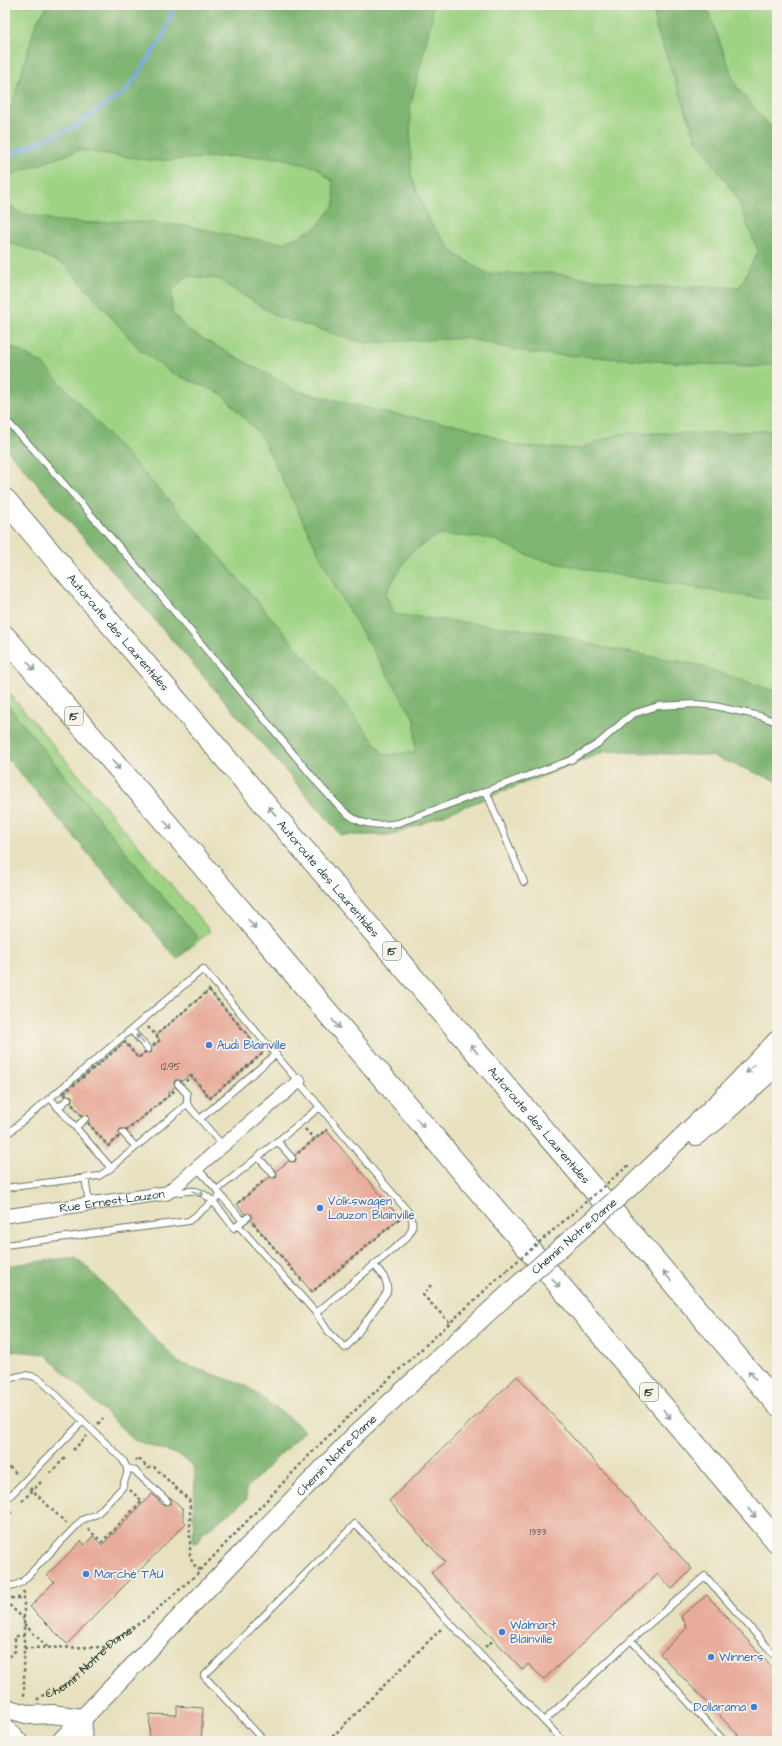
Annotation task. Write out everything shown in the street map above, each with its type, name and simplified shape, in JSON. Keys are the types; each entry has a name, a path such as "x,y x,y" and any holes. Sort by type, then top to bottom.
{"highway":[{"name":"Autoroute des Laurentides","path":"5,500 777,1404"},
{"name":"15","path":"5,637 180,839 777,1541"}],"street":[{"name":"Chemin Notre-Dame","path":"629,1188 732,1088 777,1040"},
{"name":"Chemin Notre-Dame","path":"61,1741 356,1434 513,1277 715,1122 777,1066"},
{"name":"Rue Ernest-Lauzon","path":"5,1216 160,1195 171,1191 299,1081"},
{"path":"5,1708 30,1714 52,1714 83,1718 82,1741"},
{"path":"5,1727 18,1741"}],"lane":[{"path":"5,419 143,574 322,788 351,817 366,824 373,826 398,823 571,760 599,743 634,714 658,706 689,704 715,706 760,716 777,722"},
{"path":"486,791 524,882"},
{"path":"5,1136 203,969 299,1081 410,1214 413,1220 411,1233 408,1237 316,1314"},
{"path":"131,1030 148,1049"},
{"path":"200,1119 276,1054"},
{"path":"178,1084 187,1094 187,1104 223,1146"},
{"path":"50,1098 111,1168"},
{"path":"58,1108 68,1100"},
{"path":"5,1188 104,1174 187,1104"},
{"path":"5,1245 189,1221 212,1202 219,1193 258,1157 320,1107"},
{"path":"76,1128 85,1119"},
{"path":"123,1133 136,1147"},
{"path":"277,1141 292,1158"},
{"path":"258,1157 273,1174"},
{"path":"197,1168 219,1193 241,1223 316,1314 327,1330 345,1348 352,1341 387,1292 388,1288 385,1278 374,1265"},
{"path":"85,1177 89,1204"},
{"path":"160,1195 197,1191 202,1193 241,1223"},
{"path":"5,1382 22,1374 35,1377 46,1385 83,1420 123,1460 127,1468 126,1481 122,1488 97,1514 82,1520 22,1582 14,1586 5,1584"},
{"path":"5,1493 9,1497 83,1420"},
{"path":"127,1468 134,1470 166,1501"},
{"path":"264,1741 204,1676 355,1524 563,1741"},
{"path":"544,1721 631,1640 705,1576 777,1658"},
{"path":"631,1640 724,1741"}],"path":[{"path":"160,1040 156,1035 209,990 263,1052 210,1098 192,1076"},
{"path":"85,1119 63,1094 125,1042 138,1058"},
{"path":"292,1158 326,1130 331,1135"},
{"path":"273,1174 237,1204 241,1223 312,1292 400,1218 395,1212"},
{"name":"Chemin Notre-Dame","path":"35,1704 41,1696 57,1690 71,1681 107,1647 146,1619 200,1570 314,1449 368,1397 450,1323 513,1277 617,1175"},
{"path":"431,1285 423,1294 450,1323"},
{"path":"97,1424 103,1418"},
{"path":"73,1450 88,1434"},
{"path":"50,1473 65,1458"},
{"path":"5,1463 19,1477"},
{"path":"148,1468 154,1467 189,1500 190,1556 193,1564 200,1570"},
{"path":"22,1501 41,1482"},
{"path":"28,1486 69,1526"},
{"path":"84,1532 88,1528 102,1542 142,1501 138,1497"},
{"path":"5,1518 13,1510"},
{"path":"24,1593 24,1704"},
{"path":"5,1598 24,1598"},
{"path":"5,1601 24,1619"},
{"path":"328,1741 448,1622"},
{"path":"24,1624 48,1647"},
{"path":"5,1661 15,1651 15,1636 24,1636"},
{"path":"490,1644 494,1640"},
{"path":"24,1648 107,1647"}],"green space":[{"path":"5,5 777,5 777,732 687,705 330,788 5,425"},
{"path":"48,5 432,5 432,18 410,107 411,175 429,221 454,253 488,274 550,273 655,287 740,287 758,251 736,196 696,139 656,27 654,5 706,5 736,86 777,135 777,364 752,367 530,353 466,338 364,343 276,316 218,279 187,276 172,291 172,312 187,330 298,391 387,413 464,426 517,446 578,449 622,433 720,433 777,430 777,601 599,572 537,559 490,538 439,535 410,553 385,594 395,614 552,633 605,648 694,664 777,692 777,781 712,756 606,751 393,835 341,835 5,447 5,343 43,364 201,535 344,703 384,755 415,752 415,720 339,594 261,436 222,394 172,373 140,350 66,266 34,251 5,241 5,200 20,213 59,221 95,223 125,221 189,226 238,237 284,243 316,228 335,204 333,182 317,168 281,158 234,156 155,161 79,150 5,177 5,111 12,105 36,23"},
{"path":"5,688 210,931 177,959 198,937 153,886 5,702"},
{"path":"5,702 153,886 198,937 177,959 9,760 5,763"},
{"path":"75,1257 85,1265 179,1363 245,1385 296,1423 304,1431 246,1489 247,1499 201,1535 198,1542 193,1543 195,1468 181,1456 134,1440 45,1354 13,1351 5,1356 5,1266"}],"building":[{"path":"209,990 263,1053 210,1098 190,1075 182,1081 175,1080 175,1087 168,1093 170,1095 127,1130 120,1129 120,1136 108,1146 88,1123 89,1116 82,1116 71,1103 72,1096 63,1094 125,1042 138,1058 145,1052 151,1053 152,1047 160,1040 156,1035"},
{"path":"326,1130 400,1218 312,1292 251,1220 251,1214 245,1214 237,1204 270,1177 276,1178 276,1171 289,1161 295,1162 295,1155"},
{"path":"517,1376 692,1569 672,1589 658,1574 544,1679 528,1664 523,1670 431,1573 445,1562 389,1501"},
{"path":"152,1494 163,1505 170,1504 170,1497 183,1509 183,1520 186,1523 67,1644 30,1607 54,1582 47,1575 81,1541 85,1545 93,1536 102,1545"},
{"path":"707,1595 777,1673 777,1734 770,1741 744,1741 660,1654 687,1628 681,1616"},
{"path":"177,1706 203,1708 201,1741 149,1741 150,1714 177,1715"}],"waterway":[{"path":"5,157 74,127 127,90 164,35 174,5"}],"place":[{"name":"Audi Blainville","path":"209,1045"},
{"name":"Volkswagen Lauzon Blainville","path":"320,1208"},
{"name":"Marché TAU","path":"86,1574"},
{"name":"Walmart Blainville","path":"502,1632"},
{"name":"Winners","path":"711,1657"},
{"name":"Dollarama","path":"754,1707"}]}
